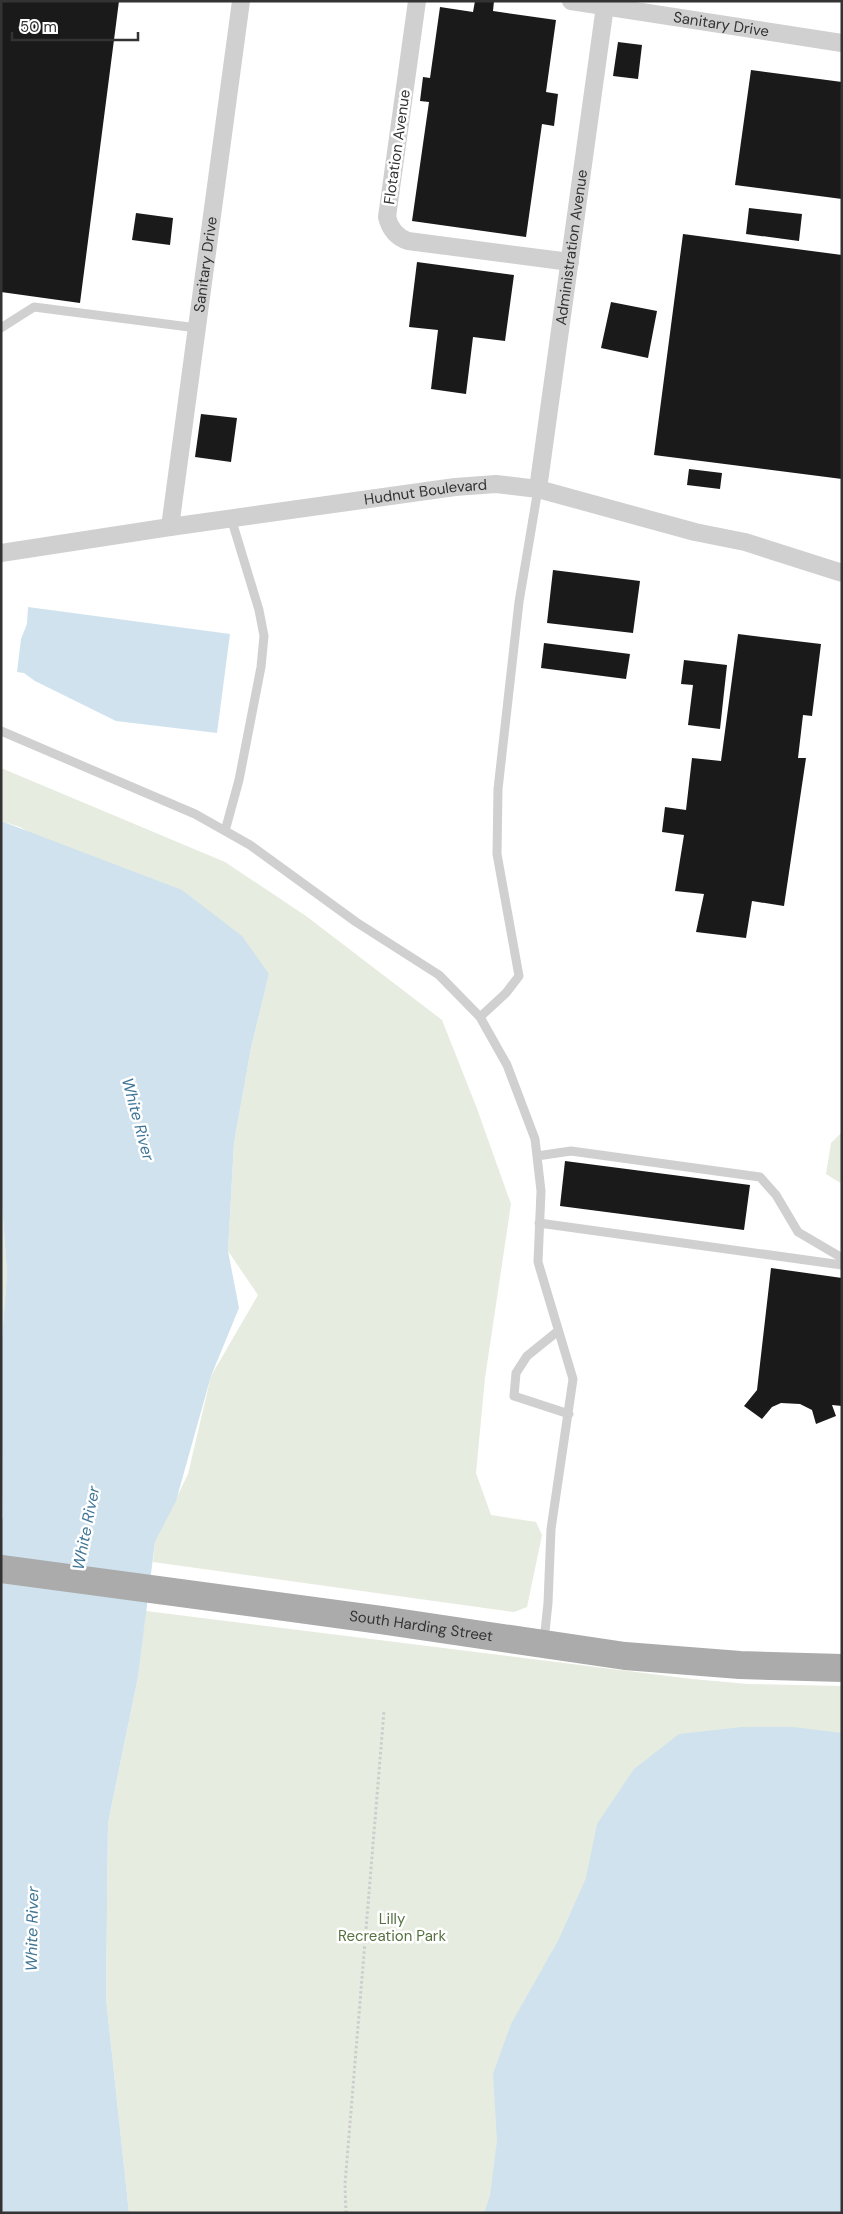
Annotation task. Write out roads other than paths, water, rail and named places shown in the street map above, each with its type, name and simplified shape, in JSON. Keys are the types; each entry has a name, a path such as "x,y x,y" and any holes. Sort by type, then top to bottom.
{"main road":[{"name":"South Harding Street","path":"1,1570 682,1662 748,1666 842,1668"}],"street":[{"name":"Sanitary Drive","path":"170,527 242,1"},
{"name":"Flotation Avenue","path":"417,1 387,217 392,230 408,241 570,262"},
{"name":"Sanitary Drive","path":"571,1 606,4 842,43"},
{"name":"Administration Avenue","path":"538,489 606,4"},
{"name":"Hudnut Boulevard","path":"1,553 231,518 466,486 509,485 538,489 695,532 761,547 842,573"}],"lane":[{"path":"1,328 34,307 197,328"},
{"path":"480,1017 506,993 519,976 497,854 498,789 519,602 538,489"},
{"path":"226,831 239,780 261,667 264,636 231,518"},
{"path":"1,731 195,814 250,845 356,922 439,975 480,1017 508,1066 535,1139 541,1190 538,1262 572,1379 552,1529 544,1644"},
{"path":"537,1156 571,1151 760,1177 776,1195 798,1232 842,1258"},
{"path":"539,1223 842,1265"},
{"path":"558,1331 527,1356 516,1373 514,1396 568,1414"}],"water":[{"path":"28,607 230,634 217,733 116,721 35,681 24,673 17,672 21,639 27,624"},
{"name":"White River","path":"1,821 182,890 242,936 269,974 251,1048 234,1143 228,1251 239,1308 211,1376 176,1501 155,1542 138,1677 108,1823 106,1998 129,2213 1,2213 1,1523 3,1517 1,1352 7,1273 1,1190"},
{"path":"742,1727 793,1727 842,1733 842,2213 484,2213 490,2196 497,2140 493,2074 511,2024 559,1939 586,1878 597,1824 634,1769 679,1734"}],"park label":[{"name":"Lilly Recreation Park","path":"392,1928"}]}
